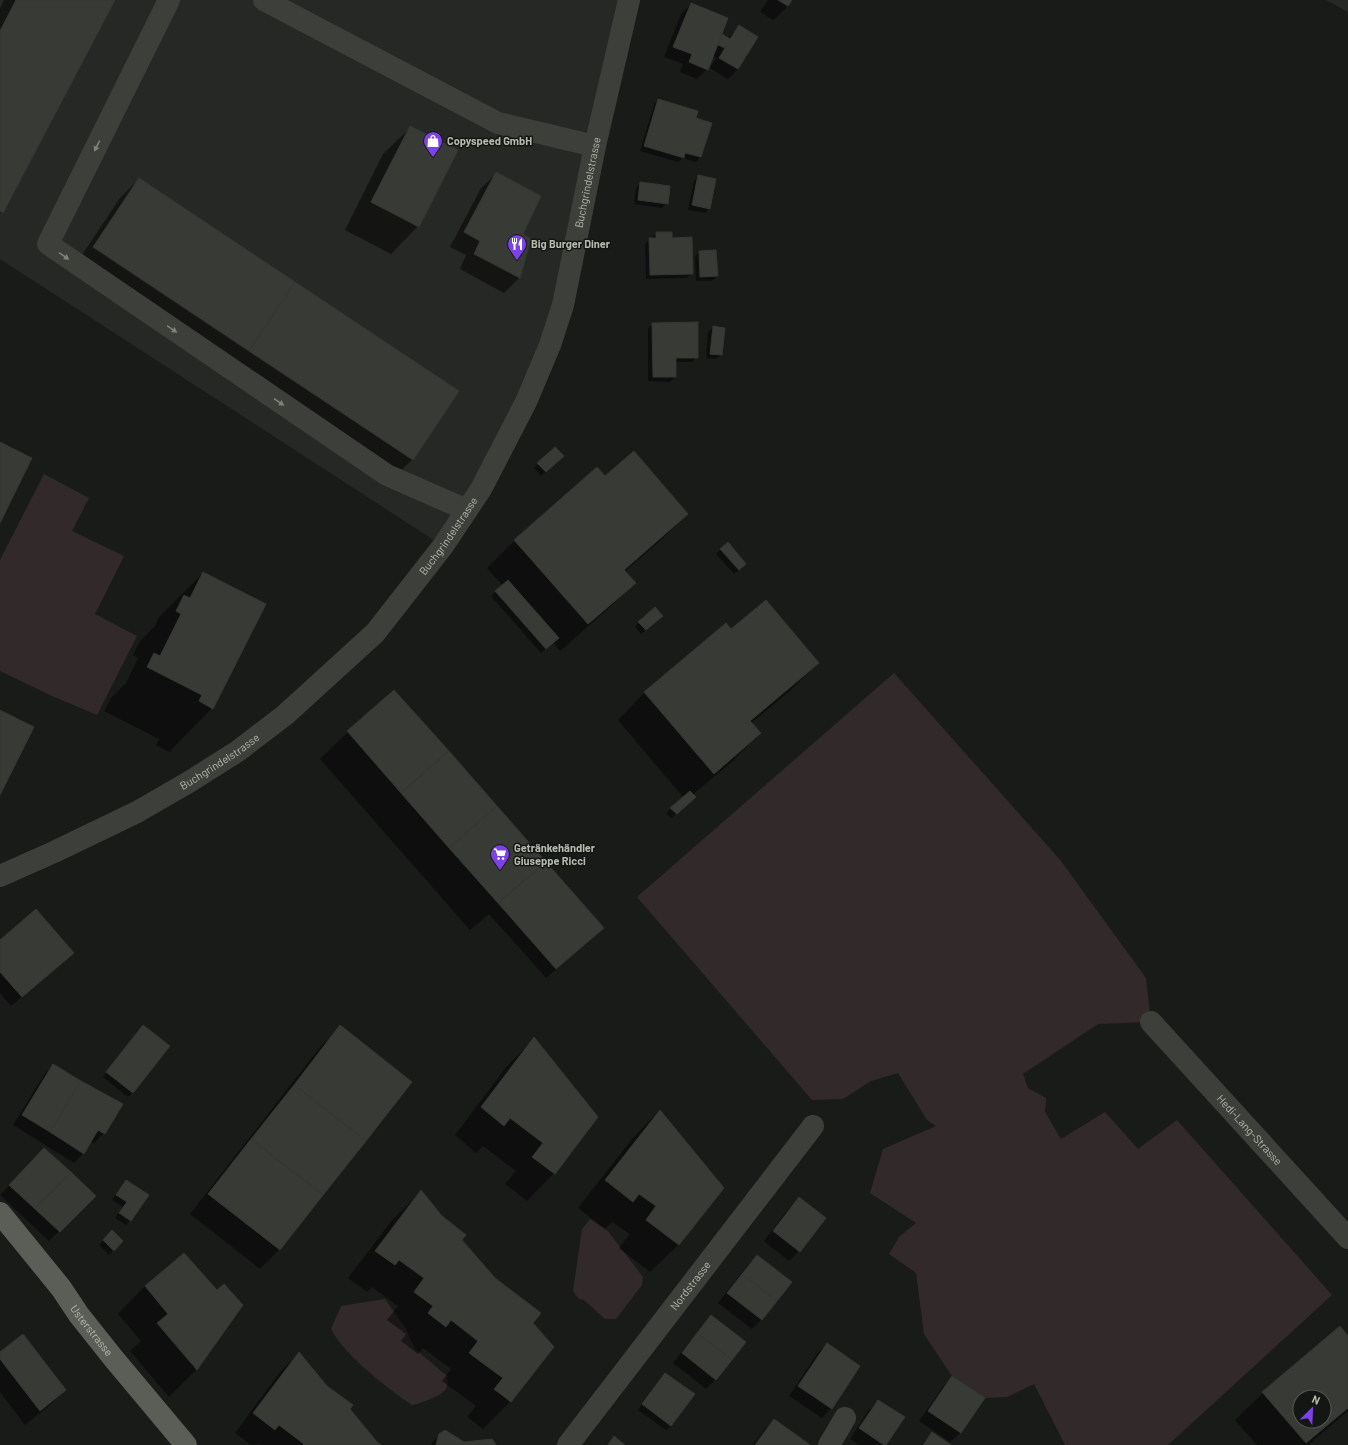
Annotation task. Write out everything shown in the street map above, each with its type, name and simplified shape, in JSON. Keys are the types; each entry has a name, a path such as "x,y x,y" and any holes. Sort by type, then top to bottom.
{"main road":[{"name":"Usterstrasse","path":"0,1213 61,1288 79,1315 114,1360 186,1445"}],"street":[{"path":"169,0 48,244 387,475 468,510"},
{"path":"264,0 498,123 596,146"},
{"name":"Buchgrindelstrasse","path":"0,876 137,812 189,782 238,751 285,715 375,633 443,546 481,489 526,402 550,345 563,305 596,146 630,0"},
{"name":"Hedi-Lang-Strasse","path":"1152,1022 1348,1238"},
{"name":"Nordstrasse","path":"568,1445 813,1126"},
{"path":"829,1445 846,1418"}],"shaded area":[{"path":"0,0 629,0 563,305 443,546 0,259"},
{"path":"1326,0 1348,0 1348,12"},
{"path":"44,474 89,498 72,531 124,556 95,614 137,636 97,715 52,696 0,671 0,560"},
{"path":"894,673 1061,861 1146,978 1151,1022 1098,1024 1023,1074 1028,1088 1046,1098 1045,1112 1061,1139 1105,1112 1138,1149 1177,1120 1332,1295 1168,1445 1065,1445 1034,1384 1007,1397 985,1398 952,1376 924,1334 916,1273 889,1254 899,1237 916,1223 870,1193 883,1149 936,1126 927,1120 898,1073 871,1081 843,1099 812,1100 637,897"},
{"path":"590,1219 608,1231 643,1277 642,1285 616,1319 605,1319 584,1300 579,1299 573,1291 582,1229"},
{"path":"385,1299 406,1329 415,1349 447,1376 448,1382 446,1389 436,1396 412,1405 367,1371 346,1350 331,1329 341,1306"}],"building":[{"path":"16,0 115,0 3,213 0,211 0,31"},
{"path":"778,0 792,0 788,6"},
{"path":"691,3 728,18 708,70 689,62 692,54 673,47"},
{"path":"739,25 758,37 738,69 719,58 725,48 718,45 722,34 730,39"},
{"path":"658,99 698,111 696,118 712,123 701,157 685,153 684,158 644,146"},
{"path":"410,126 458,150 419,227 371,202"},
{"path":"496,172 541,196 523,234 531,239 520,278 474,254 480,241 464,232"},
{"path":"698,175 716,179 710,209 692,205"},
{"path":"139,178 295,282 249,351 93,247"},
{"path":"640,182 670,186 668,204 638,200"},
{"path":"656,232 672,232 672,238 692,237 693,274 650,275 649,238 656,238"},
{"path":"716,250 718,276 700,277 699,251"},
{"path":"295,282 459,391 413,460 249,351"},
{"path":"698,322 698,358 676,358 676,377 653,377 652,323"},
{"path":"713,326 725,328 722,355 710,354"},
{"path":"0,442 32,458 0,523"},
{"path":"555,447 564,456 546,472 537,463"},
{"path":"634,451 688,514 624,570 636,583 588,624 514,540 597,467 605,476"},
{"path":"728,542 746,564 739,570 720,549"},
{"path":"203,572 266,604 213,709 199,701 202,695 147,667 154,653 160,656 181,614 176,611 184,595 190,598"},
{"path":"508,580 559,638 546,649 495,591"},
{"path":"766,600 819,663 750,721 761,733 714,774 644,692 726,623 731,629"},
{"path":"655,607 663,616 646,630 638,622"},
{"path":"394,690 449,751 401,793 347,731"},
{"path":"0,710 34,727 0,795"},
{"path":"449,751 497,806 449,848 401,793"},
{"path":"690,791 696,797 677,814 670,808"},
{"path":"497,806 546,862 498,903 449,848"},
{"path":"546,862 604,928 556,969 498,903"},
{"path":"36,909 74,953 22,997 0,972 0,940"},
{"path":"143,1025 170,1046 133,1093 106,1072"},
{"path":"340,1025 412,1082 366,1141 294,1085"},
{"path":"534,1037 598,1117 555,1174 532,1157 543,1143 510,1118 504,1126 481,1107"},
{"path":"53,1064 81,1081 50,1132 22,1115"},
{"path":"81,1081 123,1104 105,1134 98,1130 84,1154 50,1132"},
{"path":"294,1085 366,1141 323,1195 251,1139"},
{"path":"660,1110 724,1188 679,1245 646,1220 656,1206 639,1194 633,1202 605,1180"},
{"path":"251,1139 323,1195 280,1250 208,1194"},
{"path":"44,1148 71,1172 35,1209 9,1185"},
{"path":"71,1172 96,1196 60,1232 35,1209"},
{"path":"126,1180 149,1195 131,1221 119,1213 127,1202 116,1195"},
{"path":"421,1190 442,1216 466,1235 462,1240 495,1278 541,1313 533,1323 554,1347 511,1402 494,1389 503,1378 469,1353 478,1341 451,1320 446,1327 428,1313 433,1306 414,1292 424,1278 399,1260 395,1265 375,1251"},
{"path":"799,1197 826,1218 800,1252 773,1231"},
{"path":"112,1230 123,1241 114,1251 103,1240"},
{"path":"184,1253 217,1290 224,1284 243,1305 197,1370 157,1323 168,1314 145,1286"},
{"path":"757,1255 792,1282 777,1301 742,1274"},
{"path":"742,1274 777,1301 762,1320 727,1293"},
{"path":"711,1315 746,1342 732,1360 697,1333"},
{"path":"1340,1326 1348,1336 1348,1408 1332,1421 1332,1389 1292,1389 1292,1427 1262,1392"},
{"path":"697,1333 732,1360 716,1380 682,1353"},
{"path":"23,1334 66,1390 40,1411 0,1359 0,1352"},
{"path":"827,1343 860,1366 832,1409 798,1386"},
{"path":"299,1352 327,1386 353,1405 350,1409 381,1445 303,1445 304,1444 279,1425 275,1430 253,1413"},
{"path":"665,1373 695,1394 671,1426 642,1404"},
{"path":"952,1376 985,1398 961,1433 928,1411"},
{"path":"878,1400 905,1417 886,1445 859,1428"},
{"path":"774,1419 809,1444 809,1445 755,1445"},
{"path":"1294,1429 1323,1429 1306,1443"},
{"path":"445,1430 464,1442 492,1439 496,1445 436,1445 439,1434"},
{"path":"932,1432 951,1445 923,1445"},
{"path":"614,1436 625,1445 608,1445"}],"place":[{"name":"Copyspeed GmbH","path":"433,158"},
{"name":"Big Burger Diner","path":"517,261"},
{"name":"Getränkehändler Giuseppe Ricci","path":"500,871"}]}
